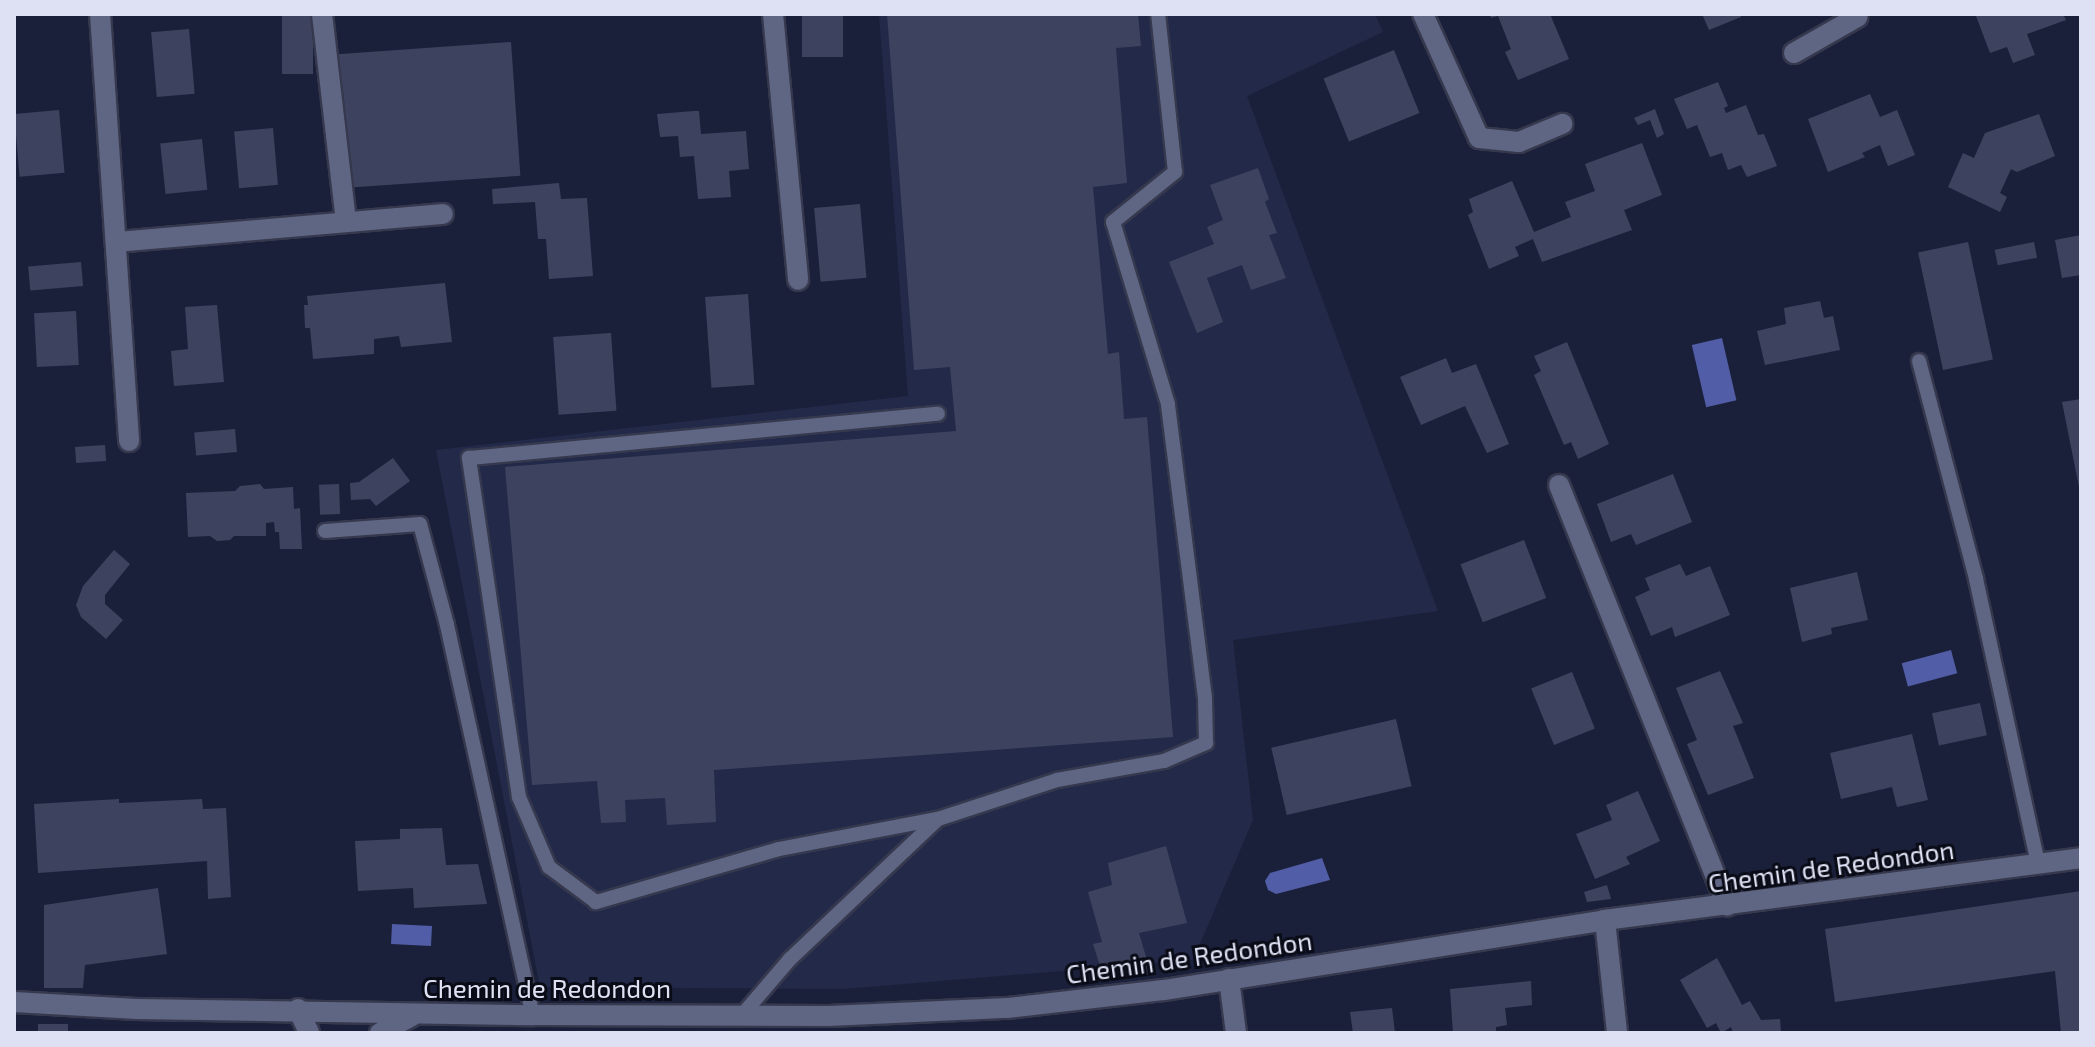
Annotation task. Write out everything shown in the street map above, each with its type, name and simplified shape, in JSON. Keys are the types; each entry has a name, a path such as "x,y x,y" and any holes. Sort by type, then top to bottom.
{"street":[{"path":"100,14 129,441"},
{"path":"322,14 346,222"},
{"path":"773,14 798,280"},
{"path":"1423,14 1479,138 1519,142 1562,124"},
{"path":"1794,53 1857,17 1856,14"},
{"path":"116,242 443,214"},
{"path":"1559,485 1727,906"},
{"name":"Chemin de Redondon","path":"14,1002 137,1009 298,1009 533,1015 829,1016 1008,1008 1229,979 1605,920 2081,858"},
{"path":"1605,920 1617,1033"},
{"path":"1229,979 1236,1033"},
{"path":"298,1009 309,1033"},
{"path":"380,1033 414,1014"}],"lane":[{"path":"938,414 469,458 519,797 549,867 596,902 779,849 938,819 1057,780 1164,761 1206,743 1205,698 1168,404 1113,222 1175,172 1158,14"},
{"path":"1919,361 1976,579 2038,863"},
{"path":"325,531 420,524 447,625 533,1015"},
{"path":"743,1014 790,959 938,819"}],"shaded area":[{"path":"879,14 1375,14 1383,32 1247,96 1438,611 1233,640 1253,820 1193,960 844,989 540,987 436,450 908,396"}],"water":[{"path":"1722,338 1736,400 1706,407 1692,345"},
{"path":"1951,650 1957,673 1908,686 1902,663"},
{"path":"1322,858 1330,880 1276,894 1268,890 1265,881 1270,873"},
{"path":"392,924 432,926 431,946 391,944"}],"building":[{"path":"282,14 313,14 313,74 282,74"},
{"path":"802,14 843,14 843,57 802,57"},
{"path":"887,14 1138,14 1141,46 1116,48 1127,183 1093,187 1108,354 1119,352 1124,419 1147,417 1173,737 714,770 716,822 667,825 665,798 625,800 626,822 601,823 597,781 532,785 505,467 956,431 950,367 914,370"},
{"path":"1490,14 1550,14 1569,59 1518,80 1505,52 1511,49 1498,16 1491,18"},
{"path":"1702,14 1740,14 1741,17 1709,30"},
{"path":"2063,14 2066,20 2027,34 2035,55 2013,63 2007,47 1990,53 1976,16"},
{"path":"189,29 195,94 157,97 151,32"},
{"path":"511,42 520,176 347,188 337,54"},
{"path":"1394,50 1419,113 1349,142 1324,78"},
{"path":"1718,82 1728,106 1724,108 1726,113 1746,105 1758,135 1764,134 1777,166 1747,177 1741,165 1728,170 1722,153 1710,157 1697,125 1687,129 1674,99"},
{"path":"1870,94 1880,117 1897,110 1915,155 1888,166 1880,145 1862,153 1865,157 1828,172 1808,119"},
{"path":"1655,109 1664,134 1657,138 1650,120 1638,125 1634,118"},
{"path":"59,110 64,173 20,177 14,114"},
{"path":"699,111 701,134 746,131 749,169 729,171 731,197 698,199 694,156 680,157 678,136 660,137 657,114"},
{"path":"2039,114 2055,156 2017,172 2011,169 2000,193 2007,197 2000,212 1948,187 1963,153 1974,158 1985,133"},
{"path":"273,128 278,185 239,188 234,131"},
{"path":"202,139 207,190 166,194 160,143"},
{"path":"1642,143 1662,195 1624,210 1632,230 1542,262 1533,239 1515,247 1519,256 1489,269 1468,215 1473,212 1469,199 1512,181 1534,232 1571,217 1565,202 1595,191 1585,164"},
{"path":"1258,168 1269,199 1265,202 1277,233 1269,235 1286,278 1251,290 1242,265 1207,278 1223,322 1197,333 1169,262 1214,244 1207,227 1223,220 1210,185"},
{"path":"559,183 561,199 587,198 593,276 549,279 546,239 538,239 535,202 493,204 492,189"},
{"path":"860,204 866,278 821,282 814,208"},
{"path":"2081,235 2081,275 2062,278 2055,240"},
{"path":"1968,242 1993,359 1943,370 1918,253"},
{"path":"2034,242 2037,258 1998,265 1995,250"},
{"path":"81,262 83,286 30,291 28,267"},
{"path":"445,283 452,342 401,347 399,336 374,339 374,354 313,359 310,328 305,328 304,305 308,305 307,296"},
{"path":"748,294 754,385 711,388 705,297"},
{"path":"1820,301 1824,318 1833,316 1840,350 1765,365 1757,331 1786,324 1784,308"},
{"path":"217,305 224,382 174,386 171,351 188,349 185,307"},
{"path":"76,311 79,365 37,367 34,313"},
{"path":"611,333 616,411 559,415 553,337"},
{"path":"1567,342 1609,444 1578,459 1571,442 1564,445 1534,375 1541,371 1534,356"},
{"path":"1446,358 1452,373 1476,364 1509,444 1487,453 1465,406 1421,425 1400,377"},
{"path":"2081,399 2081,491 2080,492 2062,402"},
{"path":"235,429 237,452 196,455 194,433"},
{"path":"105,445 106,461 76,463 75,447"},
{"path":"393,458 410,481 376,506 370,499 351,500 350,483 359,482"},
{"path":"1673,474 1692,522 1636,545 1631,534 1611,542 1597,504"},
{"path":"260,484 264,489 293,487 294,509 300,508 302,549 280,549 279,532 275,532 274,522 266,523 266,536 234,536 230,540 217,541 210,536 188,537 186,493 235,491 240,486"},
{"path":"339,484 340,514 320,515 319,485"},
{"path":"1524,540 1546,598 1483,622 1461,564"},
{"path":"114,550 130,564 105,595 105,604 123,620 106,639 81,617 76,605 83,586"},
{"path":"1680,564 1686,576 1710,566 1730,615 1675,637 1672,627 1651,636 1635,597 1650,590 1645,578"},
{"path":"1857,572 1868,620 1831,628 1832,634 1802,642 1790,588"},
{"path":"1720,671 1743,723 1733,726 1754,778 1708,795 1687,744 1697,740 1676,688"},
{"path":"1572,672 1595,729 1554,745 1531,688"},
{"path":"1980,703 1987,735 1939,745 1932,713"},
{"path":"1396,719 1412,786 1287,815 1271,748"},
{"path":"1912,734 1928,800 1897,807 1892,787 1841,799 1830,753"},
{"path":"1638,791 1660,841 1626,857 1630,864 1595,879 1576,834 1612,820 1606,805"},
{"path":"119,799 119,803 202,799 203,809 226,808 231,897 208,899 207,861 38,873 34,804"},
{"path":"442,828 446,865 478,864 487,904 414,908 413,888 358,891 355,841 400,839 400,829"},
{"path":"1166,846 1187,923 1139,933 1151,974 1104,979 1093,944 1102,942 1088,892 1112,885 1108,863"},
{"path":"1607,885 1611,899 1587,902 1584,892"},
{"path":"158,888 167,954 85,965 83,988 44,988 44,905"},
{"path":"2081,891 2081,1033 2061,1033 2055,971 1835,1002 1825,929"},
{"path":"1717,958 1742,1005 1750,1001 1761,1020 1780,1019 1781,1033 1733,1033 1731,1027 1721,1033 1716,1023 1707,1028 1680,980"},
{"path":"1531,981 1532,1005 1505,1008 1507,1025 1496,1027 1496,1033 1453,1033 1450,989"},
{"path":"1392,1008 1395,1033 1353,1033 1350,1012"},
{"path":"38,1024 68,1024 68,1033 38,1033"}]}
